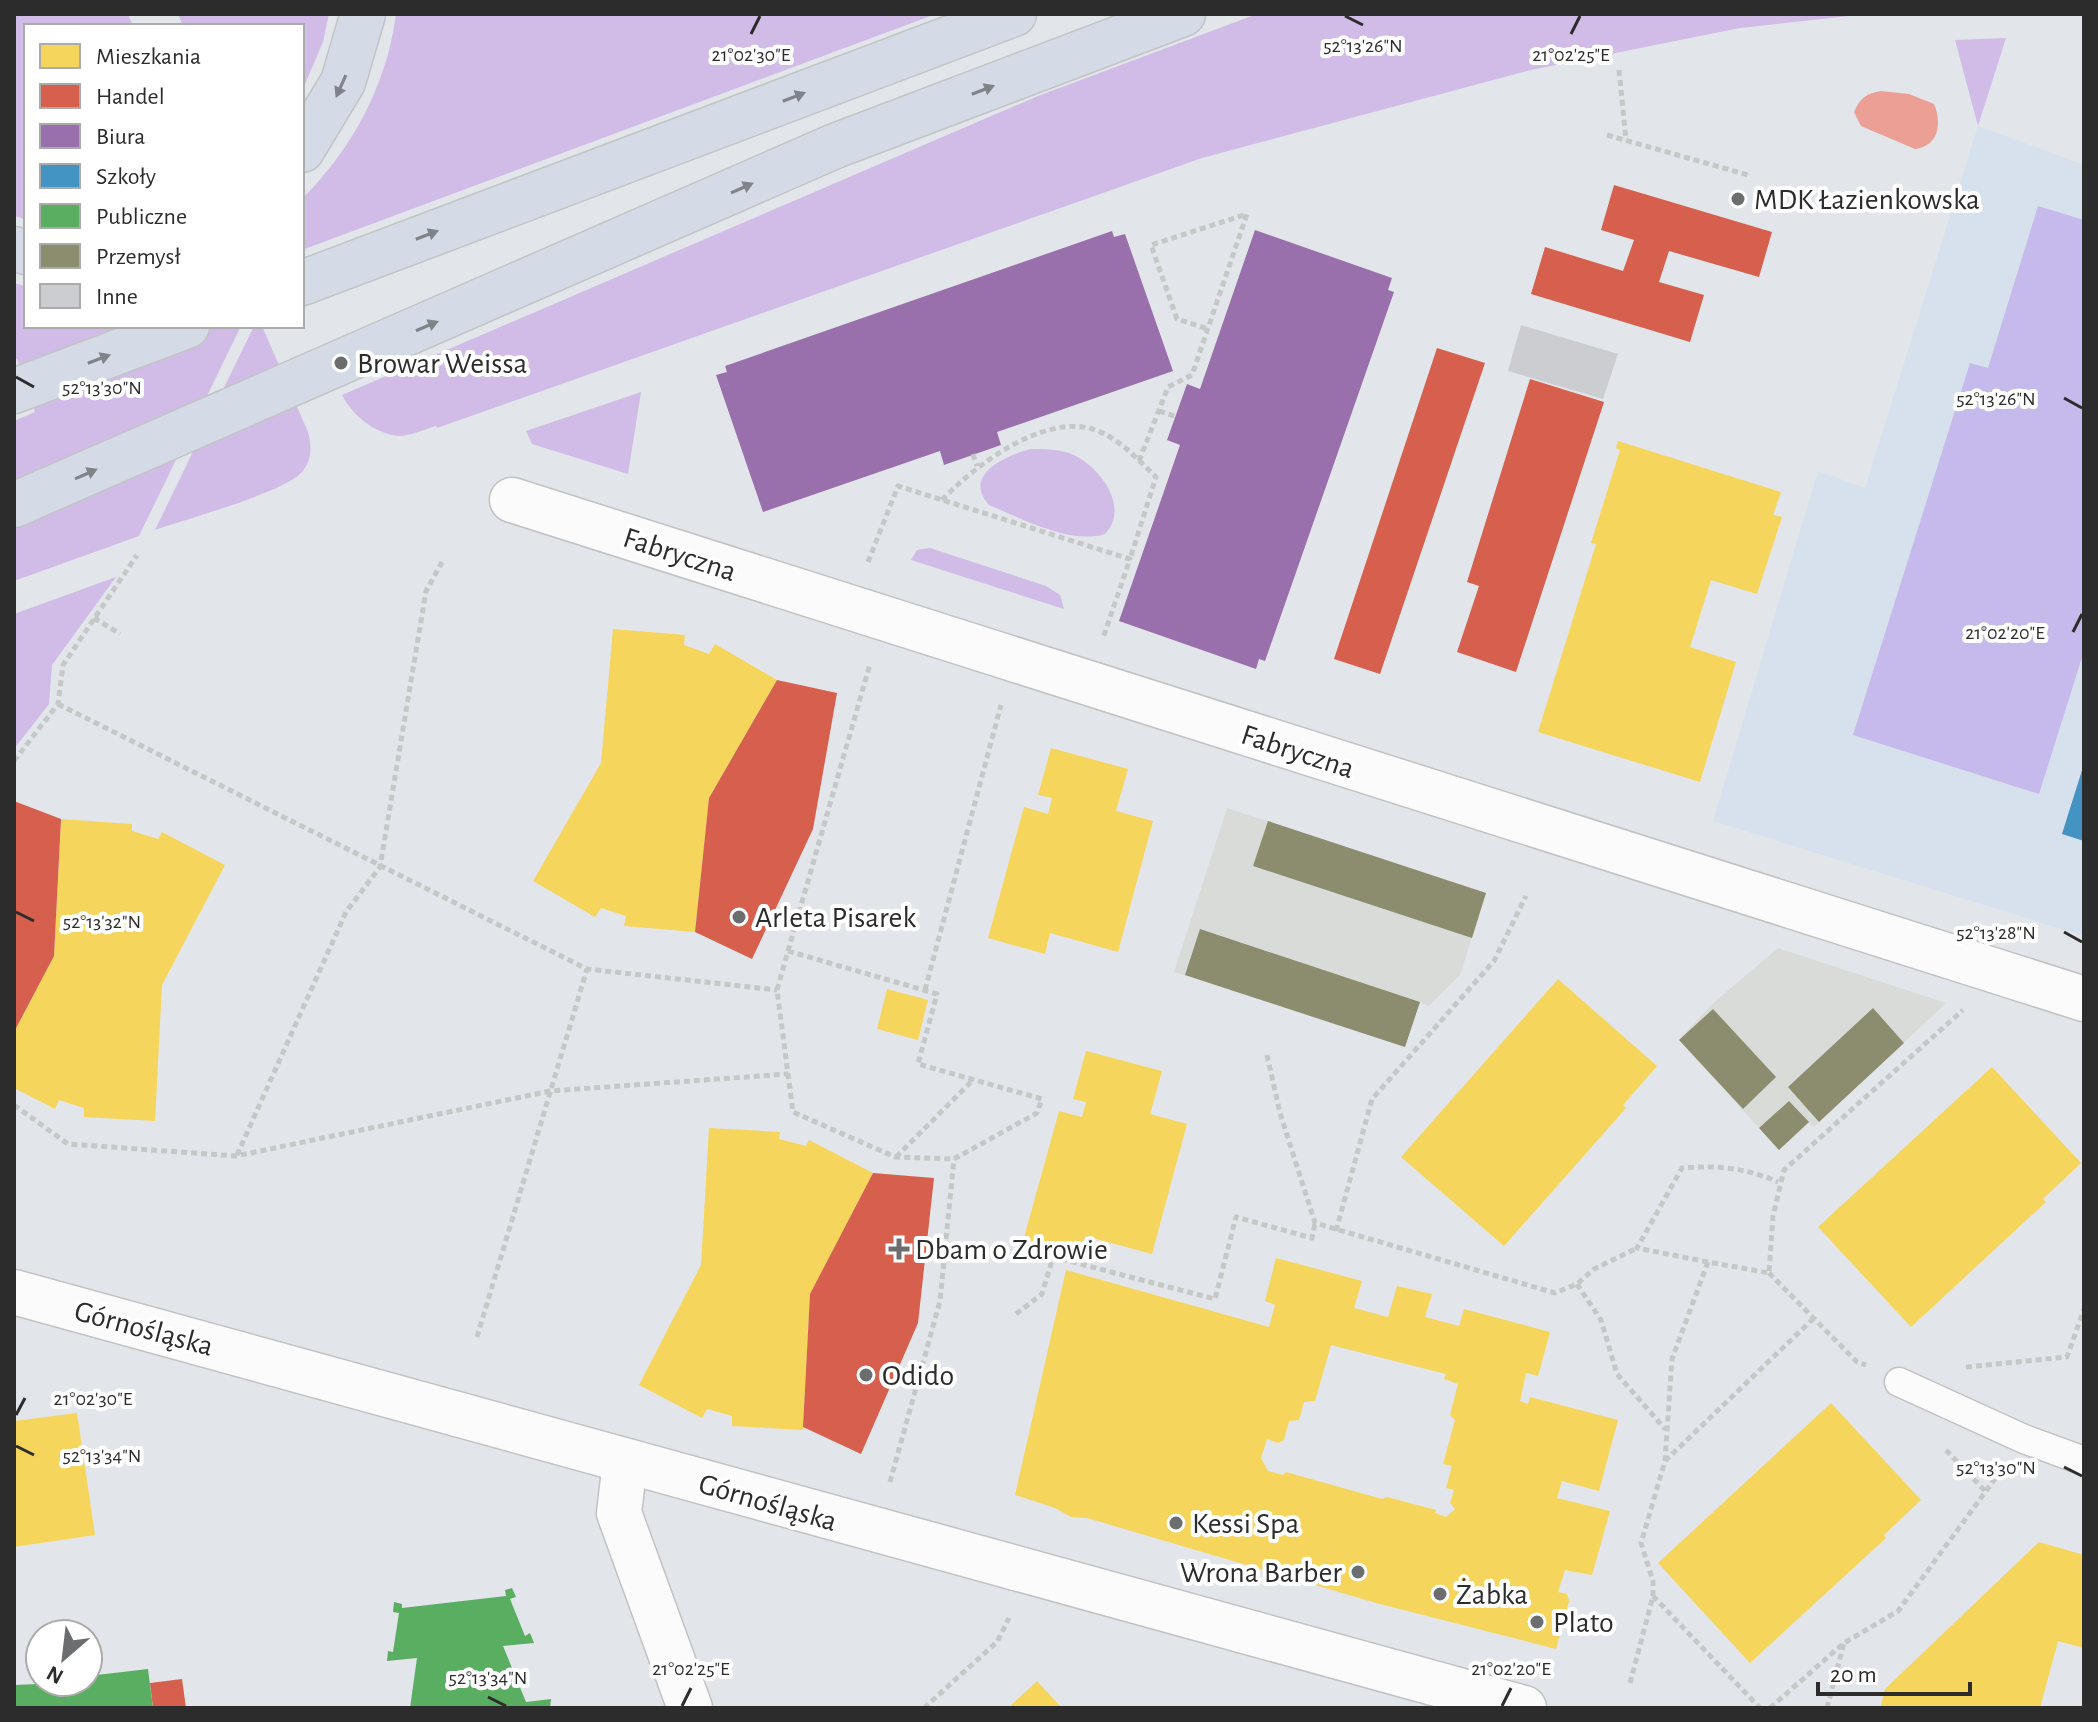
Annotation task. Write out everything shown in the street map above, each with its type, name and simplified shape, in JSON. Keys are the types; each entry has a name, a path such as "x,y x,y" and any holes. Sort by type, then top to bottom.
{"main road":[{"path":"304,147 343,82 363,14"},
{"path":"304,282 1014,14"},
{"path":"14,505 835,146 1183,14"},
{"path":"20,389 182,328"}],"street":[{"name":"Fabryczna","path":"512,500 2084,999"},
{"name":"Górnośląska","path":"14,1292 1524,1708"},
{"path":"625,1462 619,1513 690,1708"}],"lane":[{"path":"1899,1382 2024,1439 2084,1461"}],"path":[{"path":"1619,70 1626,140"},
{"path":"1607,135 1748,175"},
{"path":"1139,461 1168,387 1192,375 1218,301 1247,214 1151,245 1177,319 1208,329"},
{"path":"1159,411 1177,417"},
{"path":"942,500 977,466 1013,444 1051,431 1078,427 1096,430 1119,442 1156,477 1103,638"},
{"path":"973,454 977,466"},
{"path":"867,563 898,486 1130,559"},
{"path":"14,761 58,704 63,665 137,555"},
{"path":"236,1156 346,912 380,867 426,591 442,562"},
{"path":"94,618 120,634"},
{"path":"788,951 937,994 918,1064 1042,1099 1037,1113 954,1159 895,1157 793,1112 777,990 788,951 872,659"},
{"path":"925,990 1003,700"},
{"path":"58,704 587,969 777,990"},
{"path":"1336,1231 1372,1099 1494,961 1526,896"},
{"path":"477,1337 587,969"},
{"path":"1769,1273 1778,1182 1784,1170 1972,1001"},
{"path":"1016,1314 1042,1294 1053,1257 1215,1299 1236,1217 1312,1238 1315,1223 1280,1113 1267,1055"},
{"path":"14,1105 68,1144 236,1156 550,1091 788,1074"},
{"path":"895,1157 973,1080"},
{"path":"890,1482 940,1301 954,1159"},
{"path":"1315,1223 1555,1293 1577,1284 1594,1269 1637,1248 1682,1168 1713,1165 1756,1172 1778,1182"},
{"path":"1637,1248 1769,1273 1857,1362 1871,1366"},
{"path":"1630,1683 1653,1596 1653,1581 1641,1543 1665,1461 1672,1359 1708,1262"},
{"path":"1577,1284 1601,1320 1617,1374 1665,1429"},
{"path":"1959,1368 2067,1357 2084,1309"},
{"path":"1665,1461 1814,1318"},
{"path":"1770,1708 1844,1643 1898,1611 2024,1439"},
{"path":"1653,1596 1760,1708"},
{"path":"924,1708 997,1642 1009,1618"},
{"path":"1827,1708 1844,1643"}],"shaded area":[{"path":"14,14 128,14 132,24 24,24 24,218 14,216"},
{"path":"178,14 329,14 323,42 304,86 304,24 182,24"},
{"path":"396,14 936,14 304,249 304,197 337,159 364,114 385,66"},
{"path":"1257,14 1868,14 1740,28 1531,70 1202,158 413,434 399,436 381,432 358,416 342,395 1038,96"},
{"path":"2006,38 1978,126 1955,40"},
{"path":"1881,91 1909,94 1934,104 1938,126 1934,138 1915,149 1861,126 1854,112 1856,107 1864,97"},
{"path":"1978,126 2084,165 2084,936 1713,821 1818,471 1865,488"},
{"path":"2038,206 2084,220 2084,651 2039,794 1853,735 1970,363 1988,368"},
{"path":"14,283 24,286 24,328 240,328 139,536 14,581 14,421 35,412 17,359 14,360"},
{"path":"253,328 263,328 308,432 310,448 307,464 291,481 275,489 155,530"},
{"path":"641,392 628,474 532,444 526,431"},
{"path":"1031,449 1058,450 1074,455 1094,469 1113,501 1112,524 1105,534 1077,536 1061,533 989,505 982,494 981,484 990,468 1010,456"},
{"path":"930,548 1046,586 1060,595 1064,609 911,560 917,550"},
{"path":"116,577 52,665 49,704 14,749 14,614"},
{"path":"1227,808 1486,893 1460,975 1429,1006 1420,1002 1405,1047 1174,972"},
{"path":"1778,948 1946,1003 1814,1127 1809,1122 1779,1150 1679,1040 1711,1005"}],"building: Mieszkania":[{"path":"1618,441 1781,492 1773,515 1782,517 1757,594 1711,580 1690,647 1736,662 1700,782 1538,732 1596,544 1591,543 1620,450 1616,448"},
{"path":"613,629 685,635 684,645 709,654 715,644 777,680 709,798 695,932 624,926 626,916 601,908 595,917 533,881 601,763"},
{"path":"1051,748 1128,769 1116,811 1153,821 1118,952 1050,933 1045,954 988,938 1024,807 1048,814 1052,798 1038,795"},
{"path":"61,819 132,824 132,831 158,839 162,832 225,865 162,985 155,1121 84,1117 84,1108 59,1100 55,1109 14,1088 14,1032 54,956"},
{"path":"1558,979 1657,1066 1623,1105 1626,1108 1504,1246 1401,1157"},
{"path":"887,989 928,1000 918,1040 877,1029"},
{"path":"1086,1051 1162,1071 1150,1114 1187,1124 1152,1254 1085,1236 1080,1256 1023,1241 1059,1111 1082,1117 1086,1102 1073,1099"},
{"path":"1992,1067 2081,1163 2043,1199 2046,1202 1911,1327 1818,1227"},
{"path":"709,1128 780,1132 779,1139 806,1146 809,1140 873,1173 810,1294 803,1430 732,1426 732,1416 707,1409 702,1418 639,1385 701,1265"},
{"path":"1276,1258 1362,1281 1354,1308 1388,1317 1397,1286 1432,1294 1425,1317 1459,1326 1464,1309 1550,1332 1538,1376 1526,1373 1520,1401 1528,1404 1530,1397 1618,1420 1599,1491 1562,1481 1557,1498 1610,1511 1592,1575 1565,1570 1558,1592 1567,1594 1569,1601 1556,1649 1376,1603 1087,1518 1071,1517 1055,1508 1015,1495 1066,1270 1269,1327 1275,1305 1265,1301","holes":["1331,1345 1446,1374 1444,1379 1458,1384 1450,1415 1455,1420 1443,1464 1452,1466 1446,1488 1454,1490 1450,1503 1455,1509 1446,1517 1435,1513 1436,1510 1387,1497 1382,1499 1286,1472 1283,1475 1268,1471 1261,1458 1267,1439 1278,1443 1284,1440 1289,1421 1299,1420 1304,1402 1315,1401"]},
{"path":"1831,1403 1921,1500 1884,1535 1886,1538 1750,1663 1658,1563"},
{"path":"77,1413 95,1535 14,1547 14,1421"},
{"path":"2039,1542 2084,1555 2084,1648 2058,1641 2040,1708 1880,1708 1885,1689"},
{"path":"1037,1681 1062,1708 1008,1708"}],"building: Handel":[{"path":"1614,185 1772,232 1759,277 1669,251 1659,282 1704,295 1690,342 1531,294 1545,247 1623,271 1634,240 1601,230"},
{"path":"1437,348 1485,363 1380,674 1334,659"},
{"path":"1530,379 1604,402 1516,672 1457,652 1479,586 1467,582"},
{"path":"777,680 837,693 813,829 752,959 695,932 709,798"},
{"path":"14,801 61,819 54,956 14,1032"},
{"path":"873,1173 934,1178 918,1323 861,1454 803,1427 810,1294"},
{"path":"182,1679 186,1708 153,1708 150,1683"}],"building: Biura":[{"path":"1255,230 1392,278 1388,290 1394,292 1265,661 1259,659 1256,669 1119,621 1180,445 1167,440 1187,384 1200,389"},
{"path":"1112,231 1114,237 1125,234 1173,371 997,432 1001,445 944,465 940,451 763,512 716,375 727,372 725,366"}],"building: Szkoły":[{"path":"2084,767 2084,841 2062,834"}],"building: Publiczne":[{"path":"512,1588 516,1597 510,1599 525,1636 530,1633 534,1643 503,1646 526,1702 551,1699 550,1708 410,1708 417,1658 387,1661 388,1651 393,1652 399,1613 393,1612 394,1602 402,1604 402,1608 506,1596 505,1590"},
{"path":"148,1669 153,1708 14,1708 14,1685 24,1685 24,1698 104,1698 104,1674"}],"building: Przemysł":[{"path":"1268,821 1486,893 1472,938 1253,866"},
{"path":"1200,929 1420,1002 1405,1047 1185,975"},
{"path":"1873,1008 1904,1043 1819,1122 1788,1087"},
{"path":"1713,1009 1776,1077 1743,1109 1679,1040"},
{"path":"1789,1101 1809,1122 1779,1150 1759,1128"}],"building: Inne":[{"path":"1521,325 1618,354 1603,399 1508,371"}],"place":[{"name":"MDK Łazienkowska","path":"1738,199"},
{"name":"Browar Weissa","path":"341,363"},
{"name":"Arleta Pisarek","path":"739,917"},
{"name":"Dbam o Zdrowie","path":"899,1249"},
{"name":"Odido","path":"866,1375"},
{"name":"Kessi Spa","path":"1176,1523"},
{"name":"Wrona Barber","path":"1358,1572"},
{"name":"Żabka","path":"1440,1594"},
{"name":"Plato","path":"1537,1622"}]}
